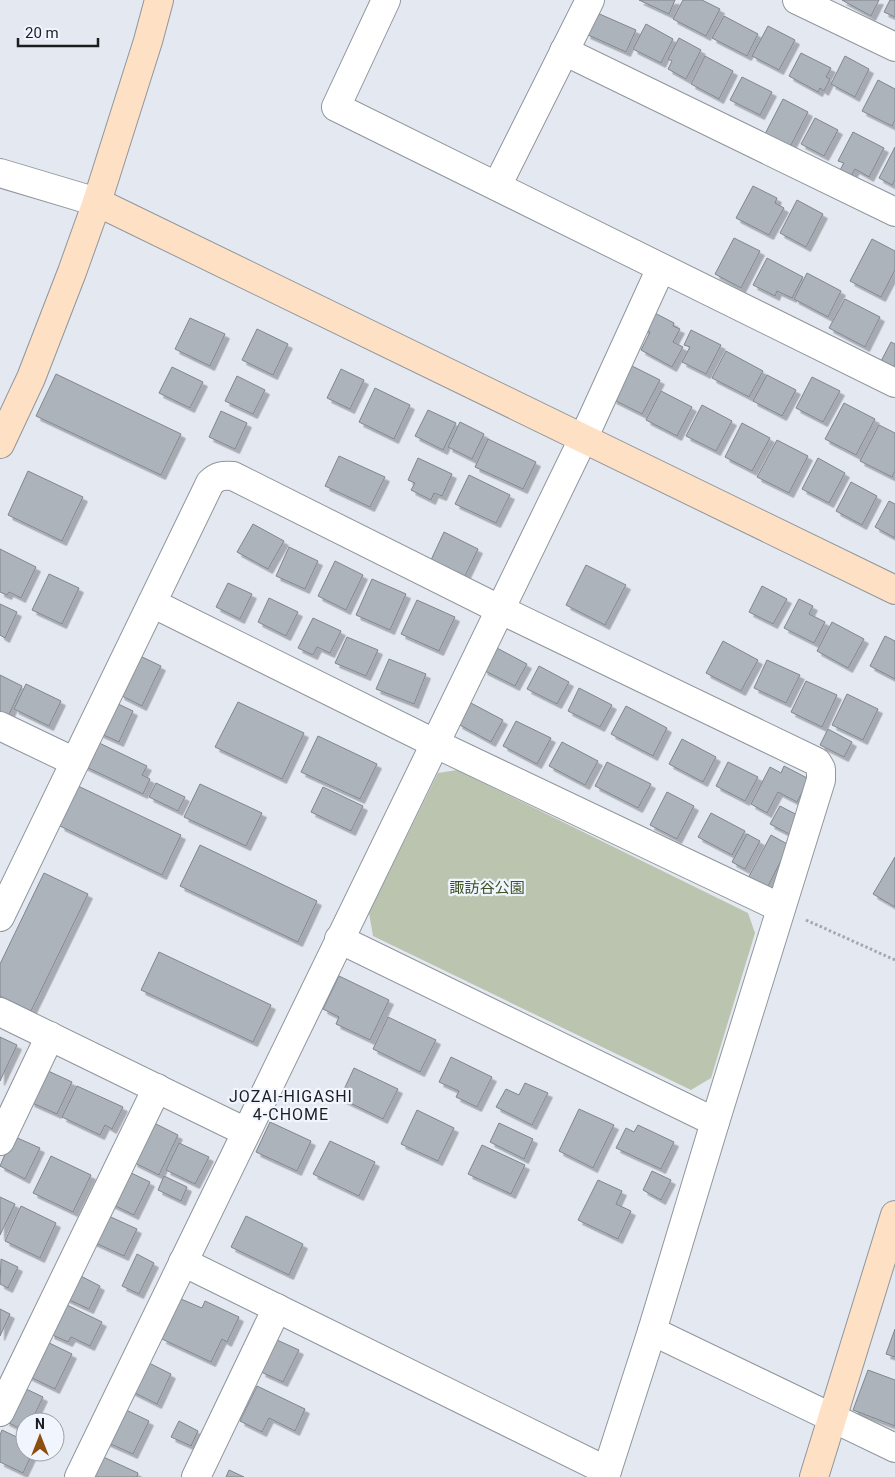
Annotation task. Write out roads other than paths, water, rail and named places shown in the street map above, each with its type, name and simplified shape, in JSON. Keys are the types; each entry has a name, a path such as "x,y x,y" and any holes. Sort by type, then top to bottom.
{"street":[{"path":"0,444 31,378 72,272 97,202 148,41 159,0"},
{"path":"386,0 336,106 895,384"},
{"path":"497,186 590,0"},
{"path":"797,0 895,47"},
{"path":"564,52 895,212"},
{"path":"0,174 97,202 895,590"},
{"path":"80,1477 339,939 583,439 662,268"},
{"path":"0,917 210,483 224,475 233,476 499,609 817,762 821,769 822,780 606,1474 184,1262"},
{"path":"152,603 434,743 781,908"},
{"path":"0,726 75,762"},
{"path":"339,939 715,1122"},
{"path":"0,1012 246,1132"},
{"path":"0,1141 50,1036"},
{"path":"0,1412 157,1088"},
{"path":"814,1477 834,1418 895,1215"},
{"path":"196,1477 277,1308"},
{"path":"652,1331 895,1448"}],"district":[{"name":"JOZAI-HIGASHI 4-CHOME","path":"291,1105"}],"park label":[{"name":"諏訪谷公園","path":"487,888"}]}
